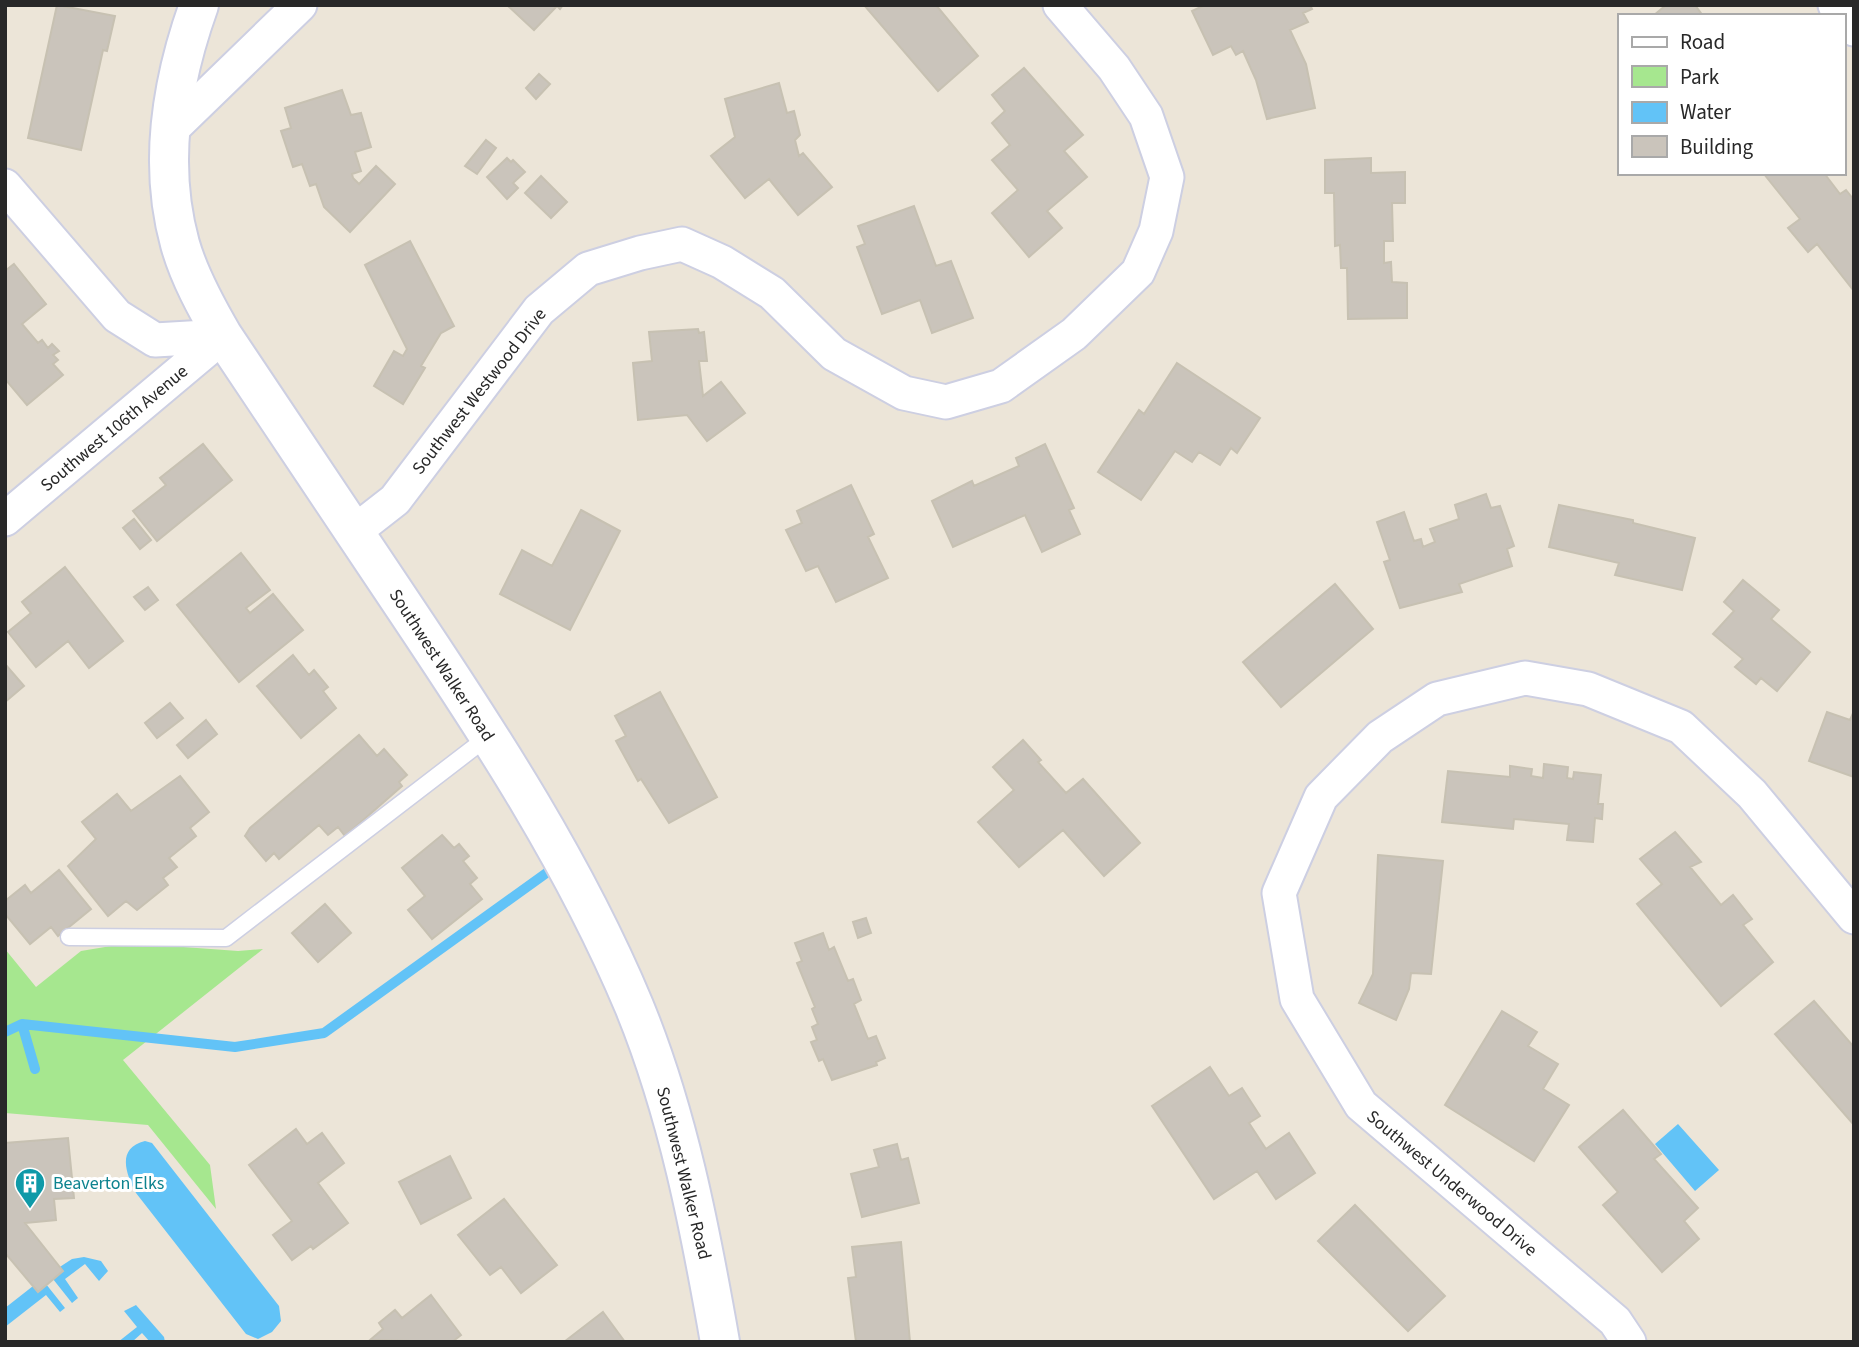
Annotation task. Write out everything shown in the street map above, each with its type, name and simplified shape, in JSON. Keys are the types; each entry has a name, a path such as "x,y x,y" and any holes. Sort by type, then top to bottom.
{"main road":[{"name":"Southwest Walker Road","path":"199,5 174,91 170,131 172,187 180,244 200,294 223,337 489,736 549,833 588,905 634,1006 658,1071 699,1223 720,1342"}],"street":[{"path":"170,131 300,5"},
{"name":"Southwest Westwood Drive","path":"354,532 395,499 539,310 588,269 640,253 682,244 722,262 772,293 834,354 904,393 946,402 1001,386 1073,334 1138,272 1156,231 1167,177 1146,117 1114,68 1060,5"},
{"path":"5,186 117,316 155,340 223,337"},
{"name":"Southwest 106th Avenue","path":"5,519 223,337"},
{"name":"Southwest Underwood Drive","path":"1629,1342 1615,1321 1361,1105 1297,999 1279,893 1321,797 1380,737 1437,699 1525,678 1588,689 1681,727 1752,793 1854,916"}],"lane":[{"path":"68,937 226,937 489,736"}],"green space":[{"path":"129,943 238,951 263,949 123,1060 210,1165 216,1209 148,1125 5,1113 5,949 36,987 81,951"}],"water":[{"path":"1678,1124 1719,1170 1695,1191 1655,1144"},
{"path":"145,1141 152,1143 279,1306 281,1321 272,1332 258,1339 246,1334 136,1193 127,1170 127,1156 136,1144"},
{"path":"84,1257 101,1261 108,1271 99,1281 85,1264 65,1279 78,1298 72,1303 49,1274 72,1259"},
{"path":"42,1279 65,1308 60,1312 46,1295 5,1327 5,1308"},
{"path":"136,1305 164,1337 165,1342 150,1342 142,1333 132,1342 118,1342 137,1327 124,1311"}],"building":[{"path":"57,5 115,16 107,51 103,50 81,150 28,138"},
{"path":"507,5 563,5 560,9 557,6 534,30"},
{"path":"864,5 936,5 978,56 938,91"},
{"path":"1205,5 1310,5 1312,9 1303,13 1308,22 1290,30 1306,64 1315,108 1267,119 1256,80 1243,51 1236,55 1231,46 1213,55 1192,11"},
{"path":"1666,5 1695,5 1702,14 1655,14"},
{"path":"1024,68 1083,135 1064,151 1087,177 1047,211 1062,228 1029,257 992,213 1018,190 992,160 1010,145 992,123 1005,111 992,95"},
{"path":"539,74 550,84 536,99 526,88"},
{"path":"779,83 787,113 794,111 800,135 795,140 799,156 803,153 832,187 798,215 769,179 745,198 711,156 735,137 725,99"},
{"path":"342,90 351,115 361,113 371,147 355,152 361,171 352,174 353,178 359,184 376,166 395,184 350,232 324,207 316,184 310,186 302,164 293,167 281,131 291,128 285,108"},
{"path":"486,140 496,148 477,174 465,166"},
{"path":"507,158 511,162 513,160 525,172 513,183 518,188 507,199 487,177"},
{"path":"1371,158 1371,173 1405,172 1405,203 1392,203 1393,241 1384,241 1384,263 1391,262 1392,282 1407,283 1407,318 1348,319 1347,268 1341,268 1340,245 1335,246 1334,193 1325,193 1325,160"},
{"path":"1765,175 1826,175 1840,194 1846,190 1854,200 1854,291 1817,244 1808,252 1788,228 1800,219"},
{"path":"541,176 567,202 551,218 525,193"},
{"path":"914,206 936,266 951,261 973,318 932,333 920,300 882,314 857,247 865,244 858,226"},
{"path":"410,241 454,326 441,333 421,366 425,368 403,404 374,386 394,351 403,356 407,349 365,265"},
{"path":"14,264 46,304 22,324 38,343 42,340 48,348 52,344 59,351 53,355 58,360 53,364 63,375 27,405 5,379 5,271"},
{"path":"698,329 699,333 704,332 707,361 699,361 703,396 721,382 745,413 707,441 687,415 638,420 633,363 652,361 649,332"},
{"path":"1177,363 1260,418 1237,453 1231,448 1220,465 1199,452 1192,462 1175,451 1141,500 1098,472 1139,410 1144,414"},
{"path":"203,444 232,480 157,541 133,511 166,485 160,478"},
{"path":"1045,444 1074,508 1069,510 1080,534 1042,552 1025,515 953,547 932,501 972,481 974,486 1019,466 1016,458"},
{"path":"851,485 874,534 868,537 888,578 836,602 818,566 806,571 786,530 802,523 797,511"},
{"path":"1486,494 1491,508 1500,506 1514,546 1507,549 1512,566 1459,584 1462,592 1400,608 1384,562 1390,560 1377,522 1404,512 1414,541 1421,539 1423,547 1435,542 1430,529 1459,519 1455,505"},
{"path":"1559,505 1633,520 1633,523 1695,538 1682,590 1615,575 1619,563 1549,547"},
{"path":"581,510 620,531 570,630 500,594 522,550 552,566"},
{"path":"134,519 151,540 140,549 123,528"},
{"path":"241,553 270,590 246,608 250,613 273,594 303,630 239,682 177,605"},
{"path":"65,567 123,641 89,668 68,641 36,667 8,632 31,613 22,602"},
{"path":"1743,580 1779,610 1771,619 1810,652 1777,691 1761,678 1756,684 1735,667 1743,659 1713,634 1734,611 1724,602"},
{"path":"1335,584 1373,629 1281,707 1243,662"},
{"path":"148,587 158,600 145,610 134,597"},
{"path":"293,655 309,675 314,670 328,687 323,691 336,708 301,738 257,686"},
{"path":"5,664 24,686 5,702"},
{"path":"660,692 717,797 669,823 641,779 638,781 616,741 626,736 615,716"},
{"path":"170,703 183,718 157,738 145,723"},
{"path":"1854,711 1854,777 1809,761 1827,712 1850,720"},
{"path":"206,720 217,734 188,758 177,745"},
{"path":"359,735 377,756 384,749 407,775 399,782 402,786 345,836 338,827 328,835 319,825 279,859 274,853 266,861 245,836 250,828"},
{"path":"1023,740 1041,760 1038,762 1066,793 1083,779 1140,843 1104,876 1063,830 1019,867 978,822 1014,790 993,767"},
{"path":"1544,764 1568,767 1567,778 1573,779 1574,772 1601,775 1598,804 1603,804 1602,819 1595,818 1593,842 1567,840 1569,824 1514,819 1513,829 1442,822 1448,771 1510,777 1510,766 1532,769 1531,776 1543,778"},
{"path":"180,776 209,812 190,828 196,836 169,858 177,867 163,878 168,885 137,910 126,901 108,916 68,866 96,839 82,822 117,794 131,811"},
{"path":"1675,832 1701,862 1690,867 1721,905 1733,895 1752,919 1743,925 1773,962 1721,1006 1637,904 1662,884 1640,859"},
{"path":"442,835 454,848 459,844 469,856 463,861 477,878 470,884 482,899 432,939 408,910 425,896 402,868"},
{"path":"1378,855 1443,861 1431,974 1411,973 1409,989 1396,1020 1359,1003 1373,974"},
{"path":"59,870 91,909 58,936 51,927 30,944 5,914 5,901 25,885 31,893"},
{"path":"325,904 351,933 318,962 292,933"},
{"path":"866,918 871,933 858,938 853,922"},
{"path":"823,933 829,950 834,947 848,981 853,979 861,1000 854,1004 868,1039 876,1036 885,1058 876,1062 877,1065 832,1080 823,1059 819,1061 811,1042 817,1040 812,1027 818,1024 812,1009 815,1007 797,963 802,961 795,943"},
{"path":"1814,1001 1854,1047 1854,1125 1775,1034"},
{"path":"1502,1011 1537,1032 1528,1046 1558,1064 1543,1089 1569,1105 1534,1161 1445,1105"},
{"path":"1210,1067 1229,1096 1242,1088 1260,1116 1249,1123 1266,1149 1289,1133 1315,1173 1276,1199 1257,1171 1214,1199 1152,1106"},
{"path":"1623,1110 1661,1154 1654,1159 1698,1208 1684,1221 1699,1239 1662,1272 1603,1205 1618,1192 1579,1147"},
{"path":"296,1129 307,1144 322,1133 344,1163 318,1183 348,1223 313,1249 311,1246 292,1260 273,1235 292,1221 249,1165"},
{"name":"Beaverton Elks","path":"68,1138 74,1198 54,1199 56,1220 25,1223 63,1271 38,1292 5,1253 5,1143"},
{"path":"897,1144 901,1160 908,1158 919,1203 862,1217 851,1174 879,1167 874,1150"},
{"path":"450,1156 471,1198 421,1224 399,1182"},
{"path":"504,1199 557,1265 521,1293 501,1267 490,1275 458,1235"},
{"path":"1355,1205 1445,1296 1408,1331 1318,1241"},
{"path":"901,1242 910,1342 856,1342 848,1278 856,1277 852,1247"},
{"path":"431,1295 461,1335 452,1342 370,1340 383,1329 379,1323 395,1310 402,1318"},
{"path":"603,1312 625,1342 564,1342"}],"waterway":[{"path":"5,1032 22,1024 235,1047 324,1033 552,869"},
{"path":"22,1024 35,1069"}],"place":[{"name":"Beaverton Elks","path":"30,1210"}]}
